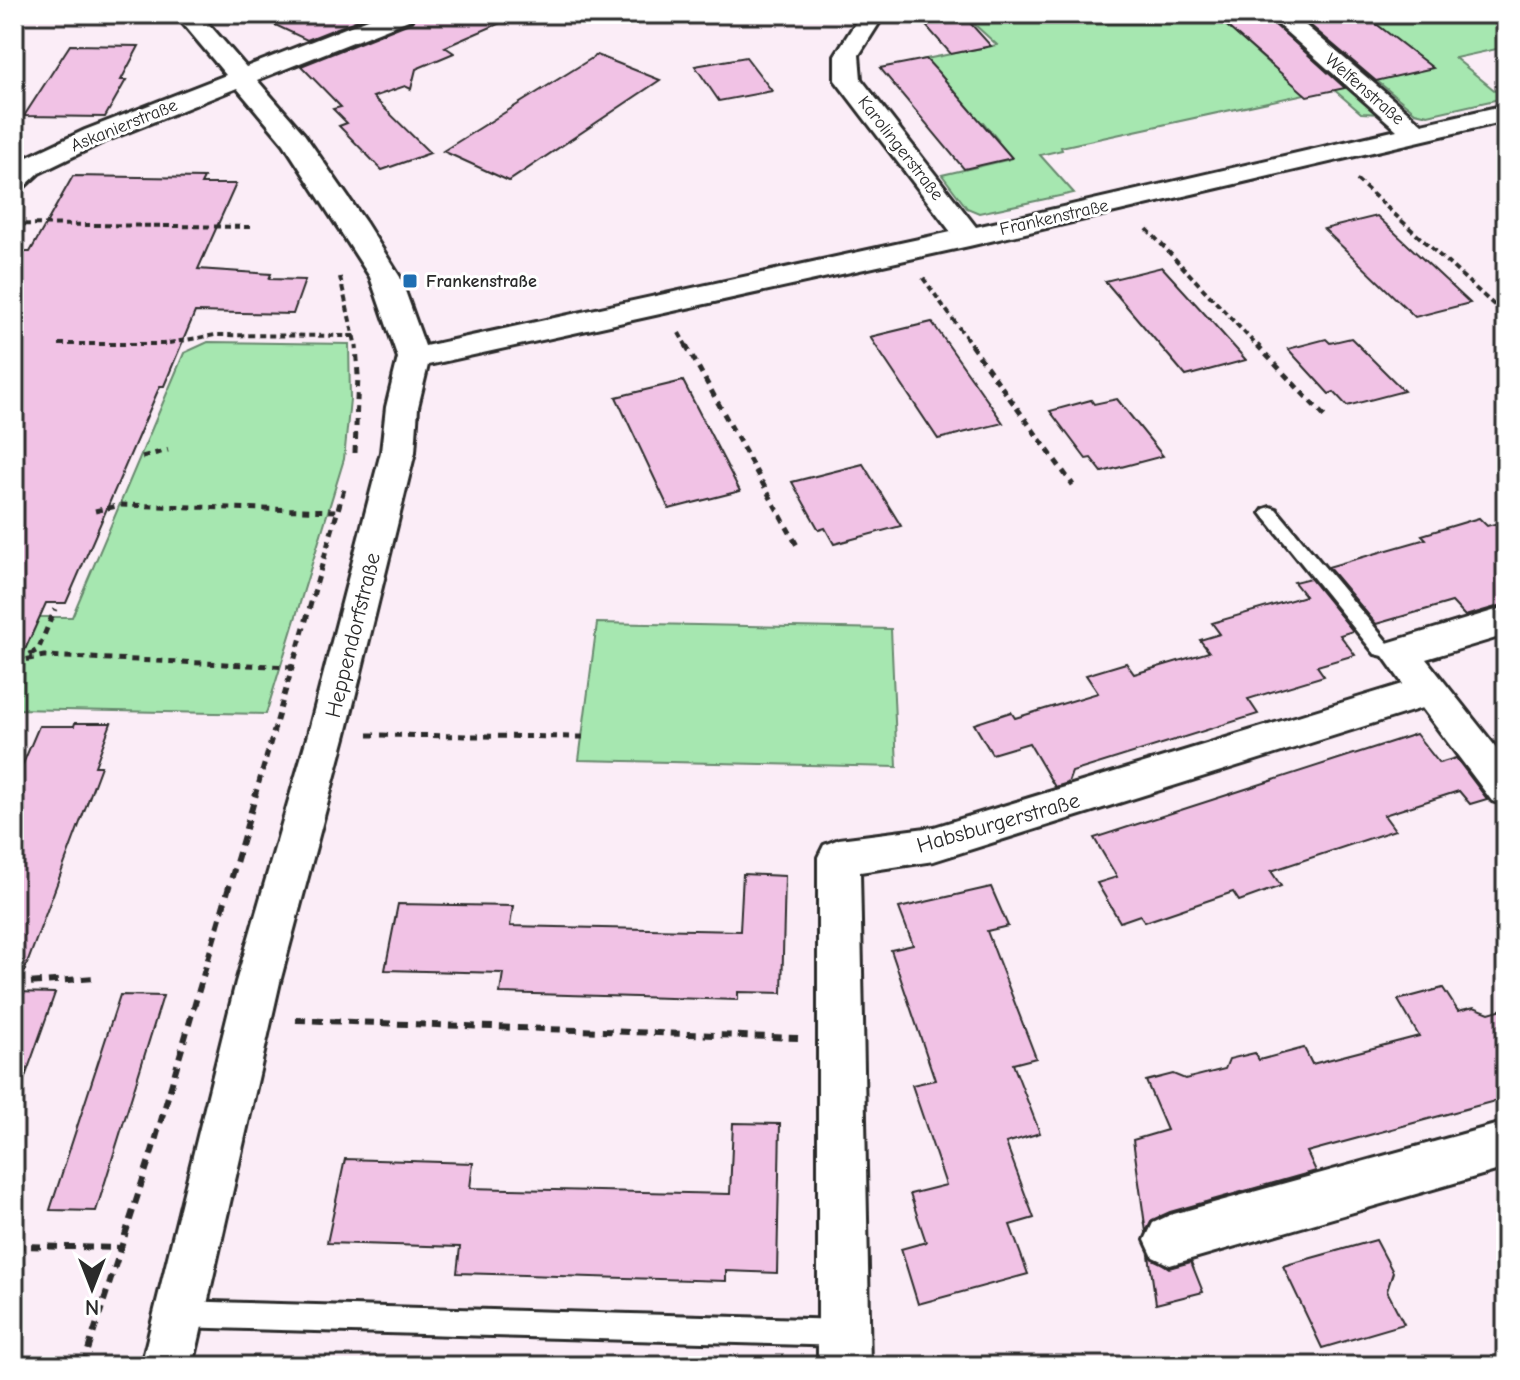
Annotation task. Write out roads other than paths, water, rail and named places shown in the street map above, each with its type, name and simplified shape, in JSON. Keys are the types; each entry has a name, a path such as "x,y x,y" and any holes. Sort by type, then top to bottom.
{"street":[{"path":"187,14 295,140 352,223 385,277 414,358"},
{"name":"Askanierstraße","path":"14,181 29,167 52,155 402,14"},
{"name":"Karolingerstraße","path":"873,14 847,55 848,80 969,237"},
{"name":"Welfenstraße","path":"1278,14 1416,133"},
{"name":"Frankenstraße","path":"414,358 969,237 1506,113"},
{"name":"Heppendorfstraße","path":"167,1366 249,1018 327,734 398,452 402,407 414,358"},
{"path":"1506,621 1400,653 1506,789"},
{"name":"Habsburgerstraße","path":"845,1350 839,857 934,844 1430,691"},
{"path":"1170,1240 1506,1145"},
{"name":"Heppendorfstraße","path":"156,1366 178,1314"}],"lane":[{"path":"1270,513 1382,649 1400,653"},
{"path":"178,1314 845,1350"}],"place":[{"name":"Frankenstraße","path":"410,281"}]}
